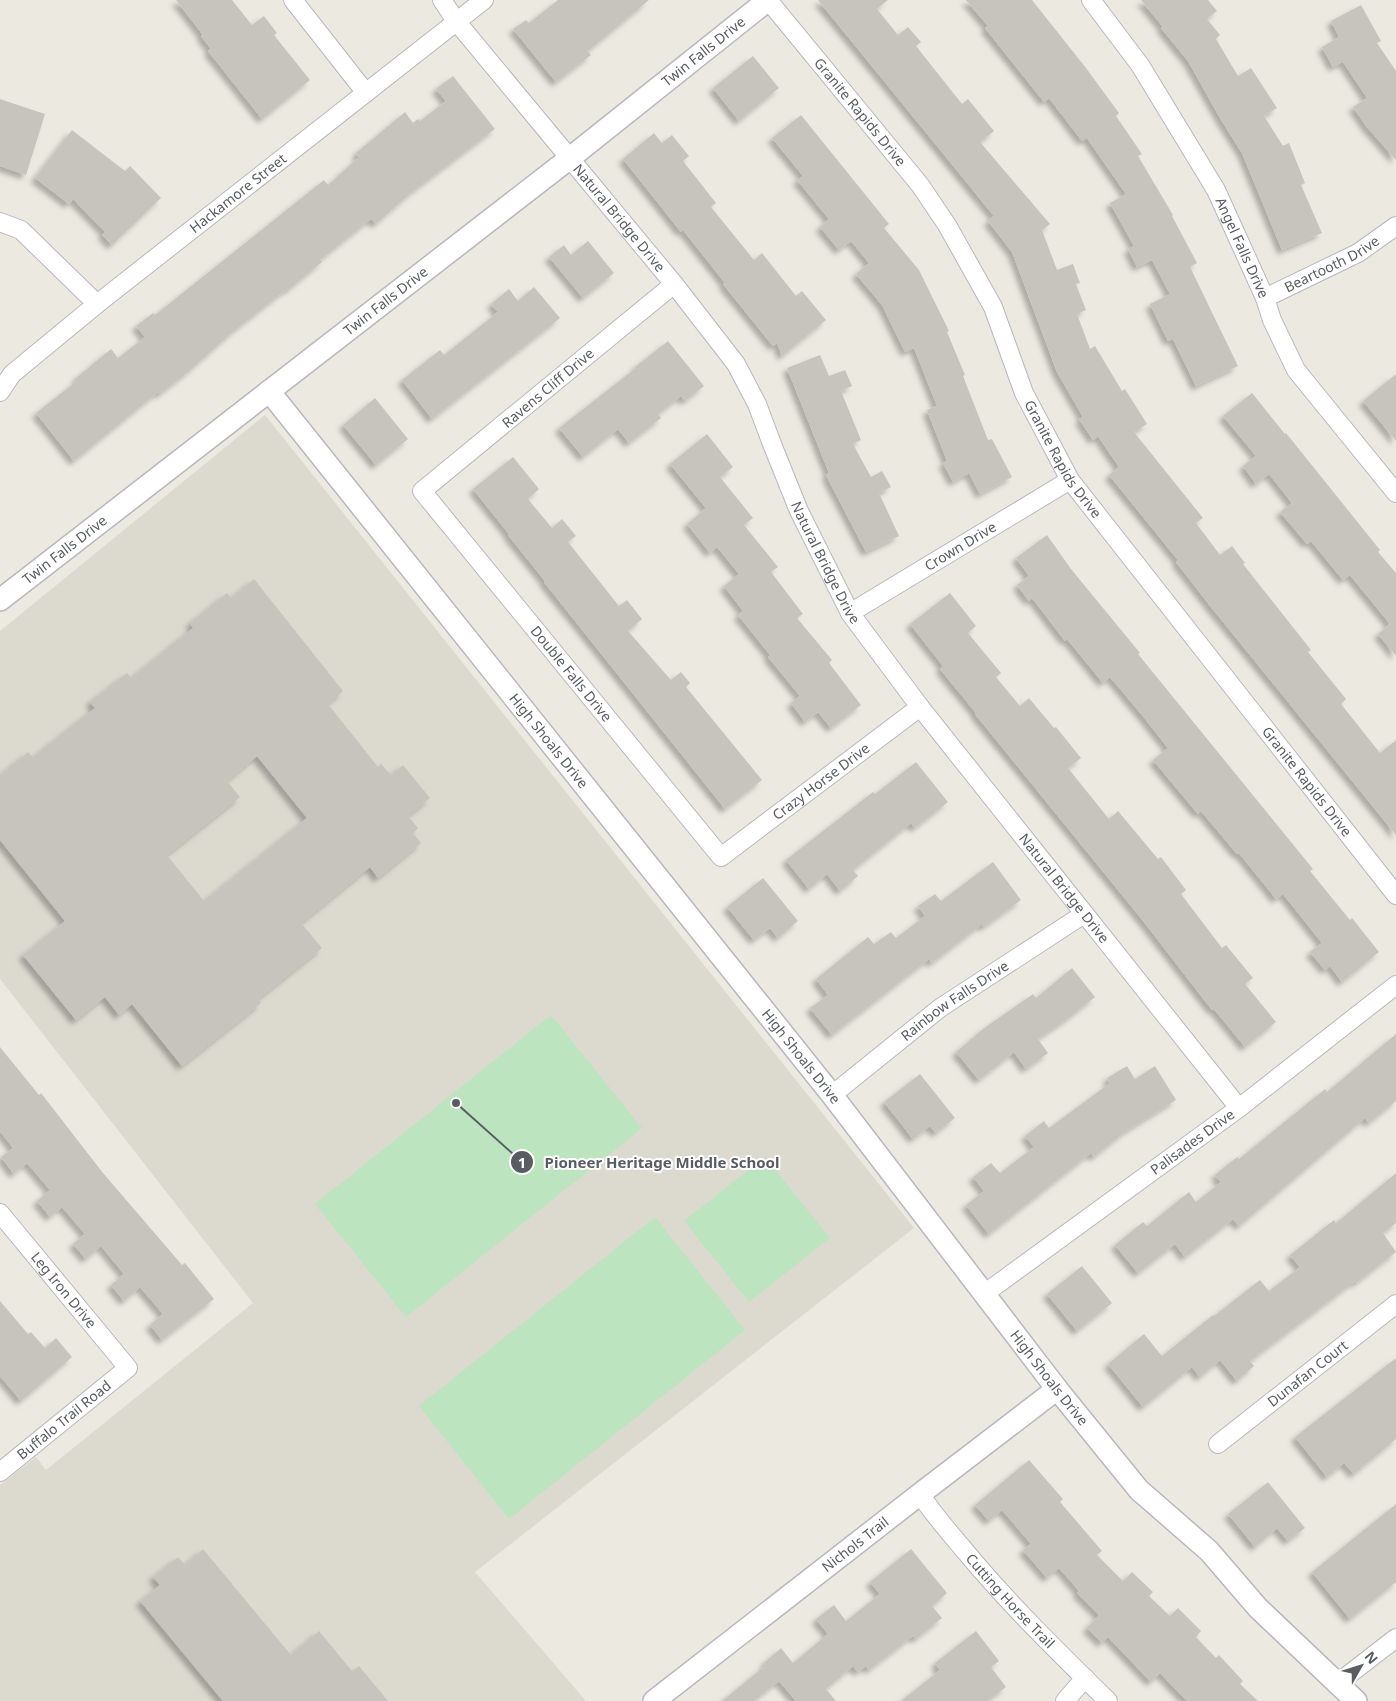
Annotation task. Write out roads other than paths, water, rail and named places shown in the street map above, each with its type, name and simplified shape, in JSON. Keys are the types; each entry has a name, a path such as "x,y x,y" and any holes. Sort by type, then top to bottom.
{"street":[{"path":"293,0 366,93"},
{"name":"Natural Bridge Drive","path":"442,0 456,21 674,284 736,364 757,404 799,511 850,613 920,707 1239,1108"},
{"name":"Hackamore Street","path":"0,392 12,374 97,304 484,0"},
{"name":"Twin Falls Drive","path":"0,600 570,158 768,0"},
{"name":"Granite Rapids Drive","path":"768,0 920,185 947,225 993,307 1024,394 1070,480 1396,895"},
{"name":"Angel Falls Drive","path":"1092,0 1140,65 1216,190 1265,298 1272,320 1296,370 1396,493"},
{"path":"0,222 21,230 97,304"},
{"name":"Beartooth Drive","path":"1265,298 1358,253 1396,226"},
{"name":"Ravens Cliff Drive","path":"422,492 674,284"},
{"name":"High Shoals Drive","path":"269,391 832,1095 1057,1389 1139,1490 1209,1551 1258,1608 1356,1701"},
{"name":"Crown Drive","path":"850,613 1070,480"},
{"name":"Double Falls Drive","path":"422,492 721,856"},
{"name":"Crazy Horse Drive","path":"721,856 920,707"},
{"name":"Rainbow Falls Drive","path":"832,1095 940,1008 1084,914"},
{"name":"Palisades Drive","path":"984,1294 1239,1108 1396,985"},
{"name":"Leg Iron Drive","path":"0,1213 128,1368"},
{"name":"Dunafan Court","path":"1218,1444 1396,1304"},
{"name":"Buffalo Trail Road","path":"0,1472 128,1368"},
{"name":"Nichols Trail","path":"654,1701 1057,1389"},
{"name":"Cutting Horse Trail","path":"920,1494 930,1509 1035,1630 1108,1701"},
{"path":"1338,1683 1396,1638"},
{"path":"1065,1701 1085,1678"}],"place":[{"name":"Pioneer Heritage Middle School","path":"456,1103"}]}
